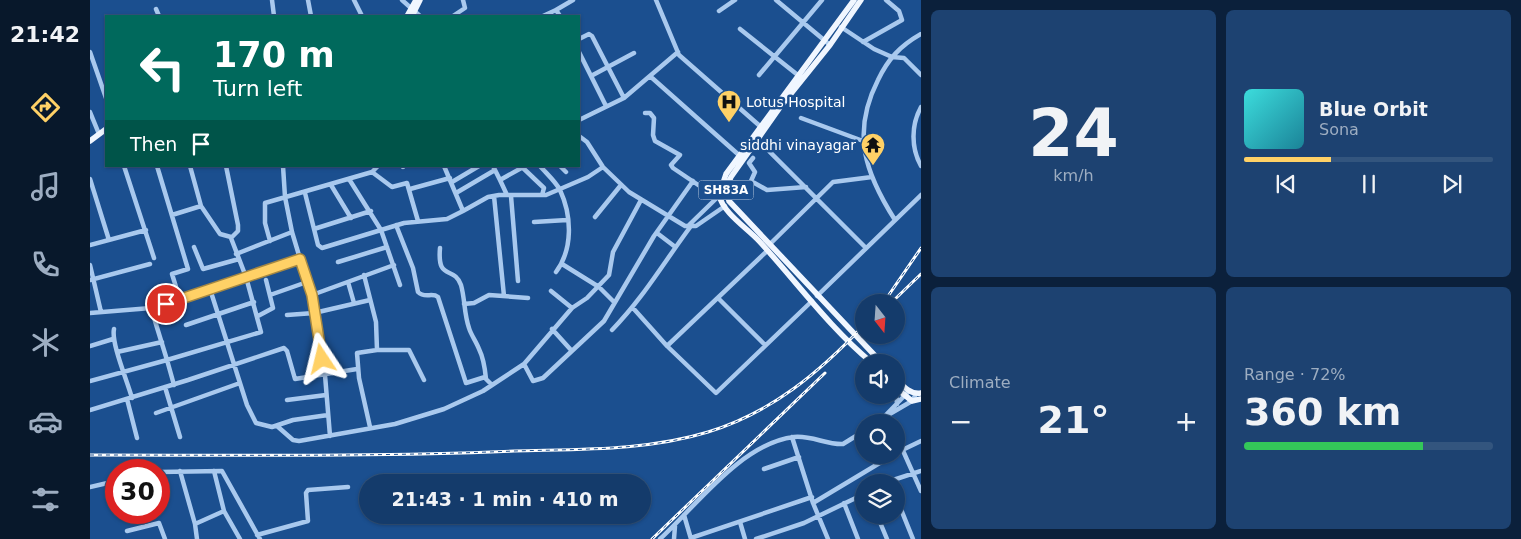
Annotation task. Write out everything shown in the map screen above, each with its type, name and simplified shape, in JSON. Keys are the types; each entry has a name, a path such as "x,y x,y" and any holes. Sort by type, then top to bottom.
{"main road":[{"path":"415,14 416,0"},
{"path":"415,14 420,0"},
{"name":"SH83A","path":"854,0 828,43 731,177 726,189 727,204 843,336 862,354"},
{"name":"SH83A","path":"860,0 841,27 799,76 726,174 718,196 770,244 873,354"},
{"path":"90,141 105,130"},
{"path":"90,146 105,135"},
{"path":"905,391 912,401 921,399"},
{"path":"907,394 919,393"}],"street":[{"path":"272,0 274,15"},
{"path":"308,0 312,15"},
{"path":"354,0 362,15"},
{"path":"402,0 415,14"},
{"path":"455,15 466,8 463,0"},
{"path":"545,15 573,0"},
{"path":"656,0 679,56 761,127"},
{"path":"719,11 735,0"},
{"path":"776,0 828,43"},
{"path":"759,75 822,0"},
{"path":"863,42 902,20 899,11 886,0"},
{"path":"156,9 159,15"},
{"path":"556,10 559,15"},
{"path":"841,27 863,42 892,56 904,58 921,75"},
{"path":"740,29 799,76"},
{"path":"895,220 872,177 864,153 864,114 869,98 892,56 903,44 921,34"},
{"path":"580,39 590,35 624,98"},
{"path":"90,52 105,95"},
{"path":"580,119 624,98 651,77 678,52"},
{"path":"591,76 634,53"},
{"path":"580,54 606,106"},
{"path":"651,77 740,156"},
{"path":"921,107 914,124 913,143 921,166"},
{"path":"90,112 99,134"},
{"path":"645,113 650,113 653,116 655,141 680,156 672,167 718,196"},
{"path":"801,118 863,141"},
{"path":"580,137 587,142 603,167 621,185 641,200 689,226 701,223 727,204"},
{"path":"763,145 866,248"},
{"path":"753,158 749,163 755,172 751,181 762,189 806,187"},
{"path":"124,167 154,258"},
{"path":"157,167 188,269 172,274 180,300"},
{"path":"190,167 201,206 220,234 231,236 238,231 238,225 226,167"},
{"path":"283,167 285,197 292,232 312,295 325,375 330,436"},
{"path":"270,241 263,204 332,185 372,172 377,167"},
{"path":"446,167 463,211"},
{"path":"410,189 451,180 477,167"},
{"path":"456,193 494,167 509,195 518,281"},
{"path":"500,180 524,167 544,188 542,195"},
{"path":"541,167 560,189 567,220 569,244 562,264 556,272"},
{"path":"561,167 566,172"},
{"path":"305,193 318,245 322,248 396,225 447,219 494,196 542,195 560,189 603,167"},
{"path":"372,172 389,186 406,183 410,189 418,221"},
{"path":"770,244 838,180 872,177"},
{"path":"90,179 110,240"},
{"path":"349,179 371,210 381,230 400,285"},
{"path":"524,364 533,381 542,378 604,321 657,233 694,181"},
{"path":"332,185 351,218"},
{"path":"595,217 621,185"},
{"path":"612,330 634,308 689,226 726,189"},
{"path":"817,296 921,195"},
{"path":"494,196 504,296"},
{"path":"277,426 296,441 395,424 451,406 492,385 524,364 540,348 552,329 572,308 599,287 608,275 613,252 641,200"},
{"path":"172,215 201,206"},
{"path":"314,229 371,210"},
{"path":"534,222 567,220"},
{"path":"396,225 413,268 418,292 424,296 435,295 439,298 466,383 485,377"},
{"path":"90,245 146,230"},
{"path":"194,247 203,269 292,232"},
{"path":"657,233 674,246"},
{"path":"90,381 227,344 261,332 254,302 231,236"},
{"path":"338,262 387,247"},
{"path":"440,248 439,264 444,271 459,280 468,326 485,364 485,377 492,385"},
{"path":"667,346 767,250"},
{"path":"90,313 151,308 300,259"},
{"path":"92,280 150,264"},
{"path":"562,264 599,287 614,302"},
{"path":"90,265 101,312"},
{"path":"312,295 394,266"},
{"path":"364,276 376,322 377,350"},
{"path":"258,316 273,309 266,280"},
{"path":"270,295 307,282"},
{"path":"348,282 354,303"},
{"path":"210,289 240,383 256,423 266,427 277,426 293,420 328,415"},
{"path":"551,291 572,308"},
{"path":"464,304 474,302 488,295 528,298"},
{"path":"718,298 765,345"},
{"path":"288,316 314,313 370,300"},
{"path":"634,308 667,346 714,394 812,301"},
{"path":"186,325 254,302"},
{"path":"151,308 174,385"},
{"path":"114,328 112,339 125,372 137,438"},
{"path":"552,329 571,350"},
{"path":"90,346 112,339"},
{"path":"117,352 162,342"},
{"path":"90,410 174,385 284,348 287,351 295,379 357,369"},
{"path":"370,427 357,369 357,353 377,350 409,350 424,380"},
{"path":"156,414 240,383"},
{"path":"166,387 180,437"},
{"path":"889,414 912,401 919,393"},
{"path":"287,400 326,395"},
{"path":"887,414 897,404"},
{"path":"792,437 826,538"},
{"path":"660,539 747,456 775,442 792,437 819,439 839,444 848,442 855,437"},
{"path":"905,447 921,442"},
{"path":"905,453 921,491"},
{"path":"764,469 799,458"},
{"path":"813,503 877,464"},
{"path":"170,471 214,471 224,473 259,537 308,521 306,494 308,490 348,487"},
{"path":"180,471 196,524 197,539"},
{"path":"214,471 224,511 240,539 235,539"},
{"path":"905,477 921,471"},
{"path":"90,487 105,484"},
{"path":"684,516 691,538 812,498"},
{"path":"756,539 819,516 855,498"},
{"path":"844,503 858,539"},
{"path":"196,524 224,511"},
{"path":"905,519 913,539"},
{"path":"740,522 745,539"},
{"path":"127,531 157,523 161,525 165,539"},
{"path":"881,524 887,539"},
{"path":"674,539 675,526"}],"railway":[{"path":"889,294 921,248"},
{"path":"900,294 921,274"},
{"path":"90,455 408,454 612,448 661,443 708,432 753,414 793,389 830,359 855,334"},
{"path":"652,539 825,373"}],"place":[{"name":"Lotus Hospital","path":"729,123"},
{"name":"siddhi vinayagar","path":"873,166"}],"route":[{"path":"166,304 300,259 312,295 322,359"}]}
